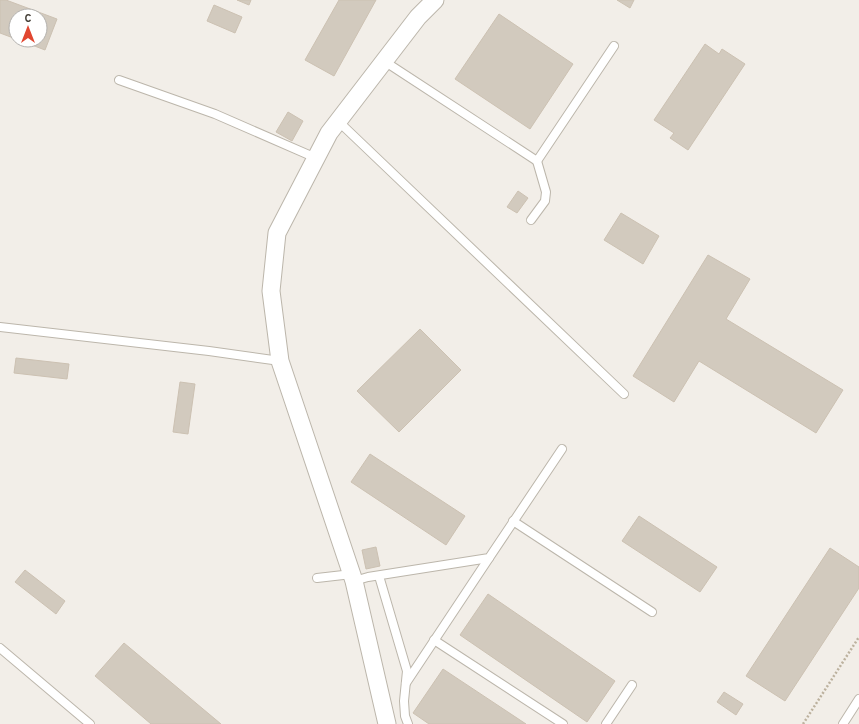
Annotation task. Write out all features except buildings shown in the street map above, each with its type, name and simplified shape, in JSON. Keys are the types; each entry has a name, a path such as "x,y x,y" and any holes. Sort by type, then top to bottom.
{"street":[{"path":"387,724 353,578 280,361 271,291 277,233 329,132 418,17 435,0"}],"lane":[{"path":"537,161 614,46"},
{"path":"384,61 537,161 546,192 545,201 531,220"},
{"path":"119,80 215,114 316,158"},
{"path":"338,121 624,394"},
{"path":"0,327 209,351 280,361"},
{"path":"406,683 562,449"},
{"path":"513,521 652,612"},
{"path":"317,578 379,576 489,558"},
{"path":"379,576 407,671 405,716 408,724"},
{"path":"434,640 563,724"},
{"path":"0,648 90,724"},
{"path":"606,724 632,686"},
{"path":"843,724 859,699"}],"path":[{"path":"803,724 859,637"}]}
